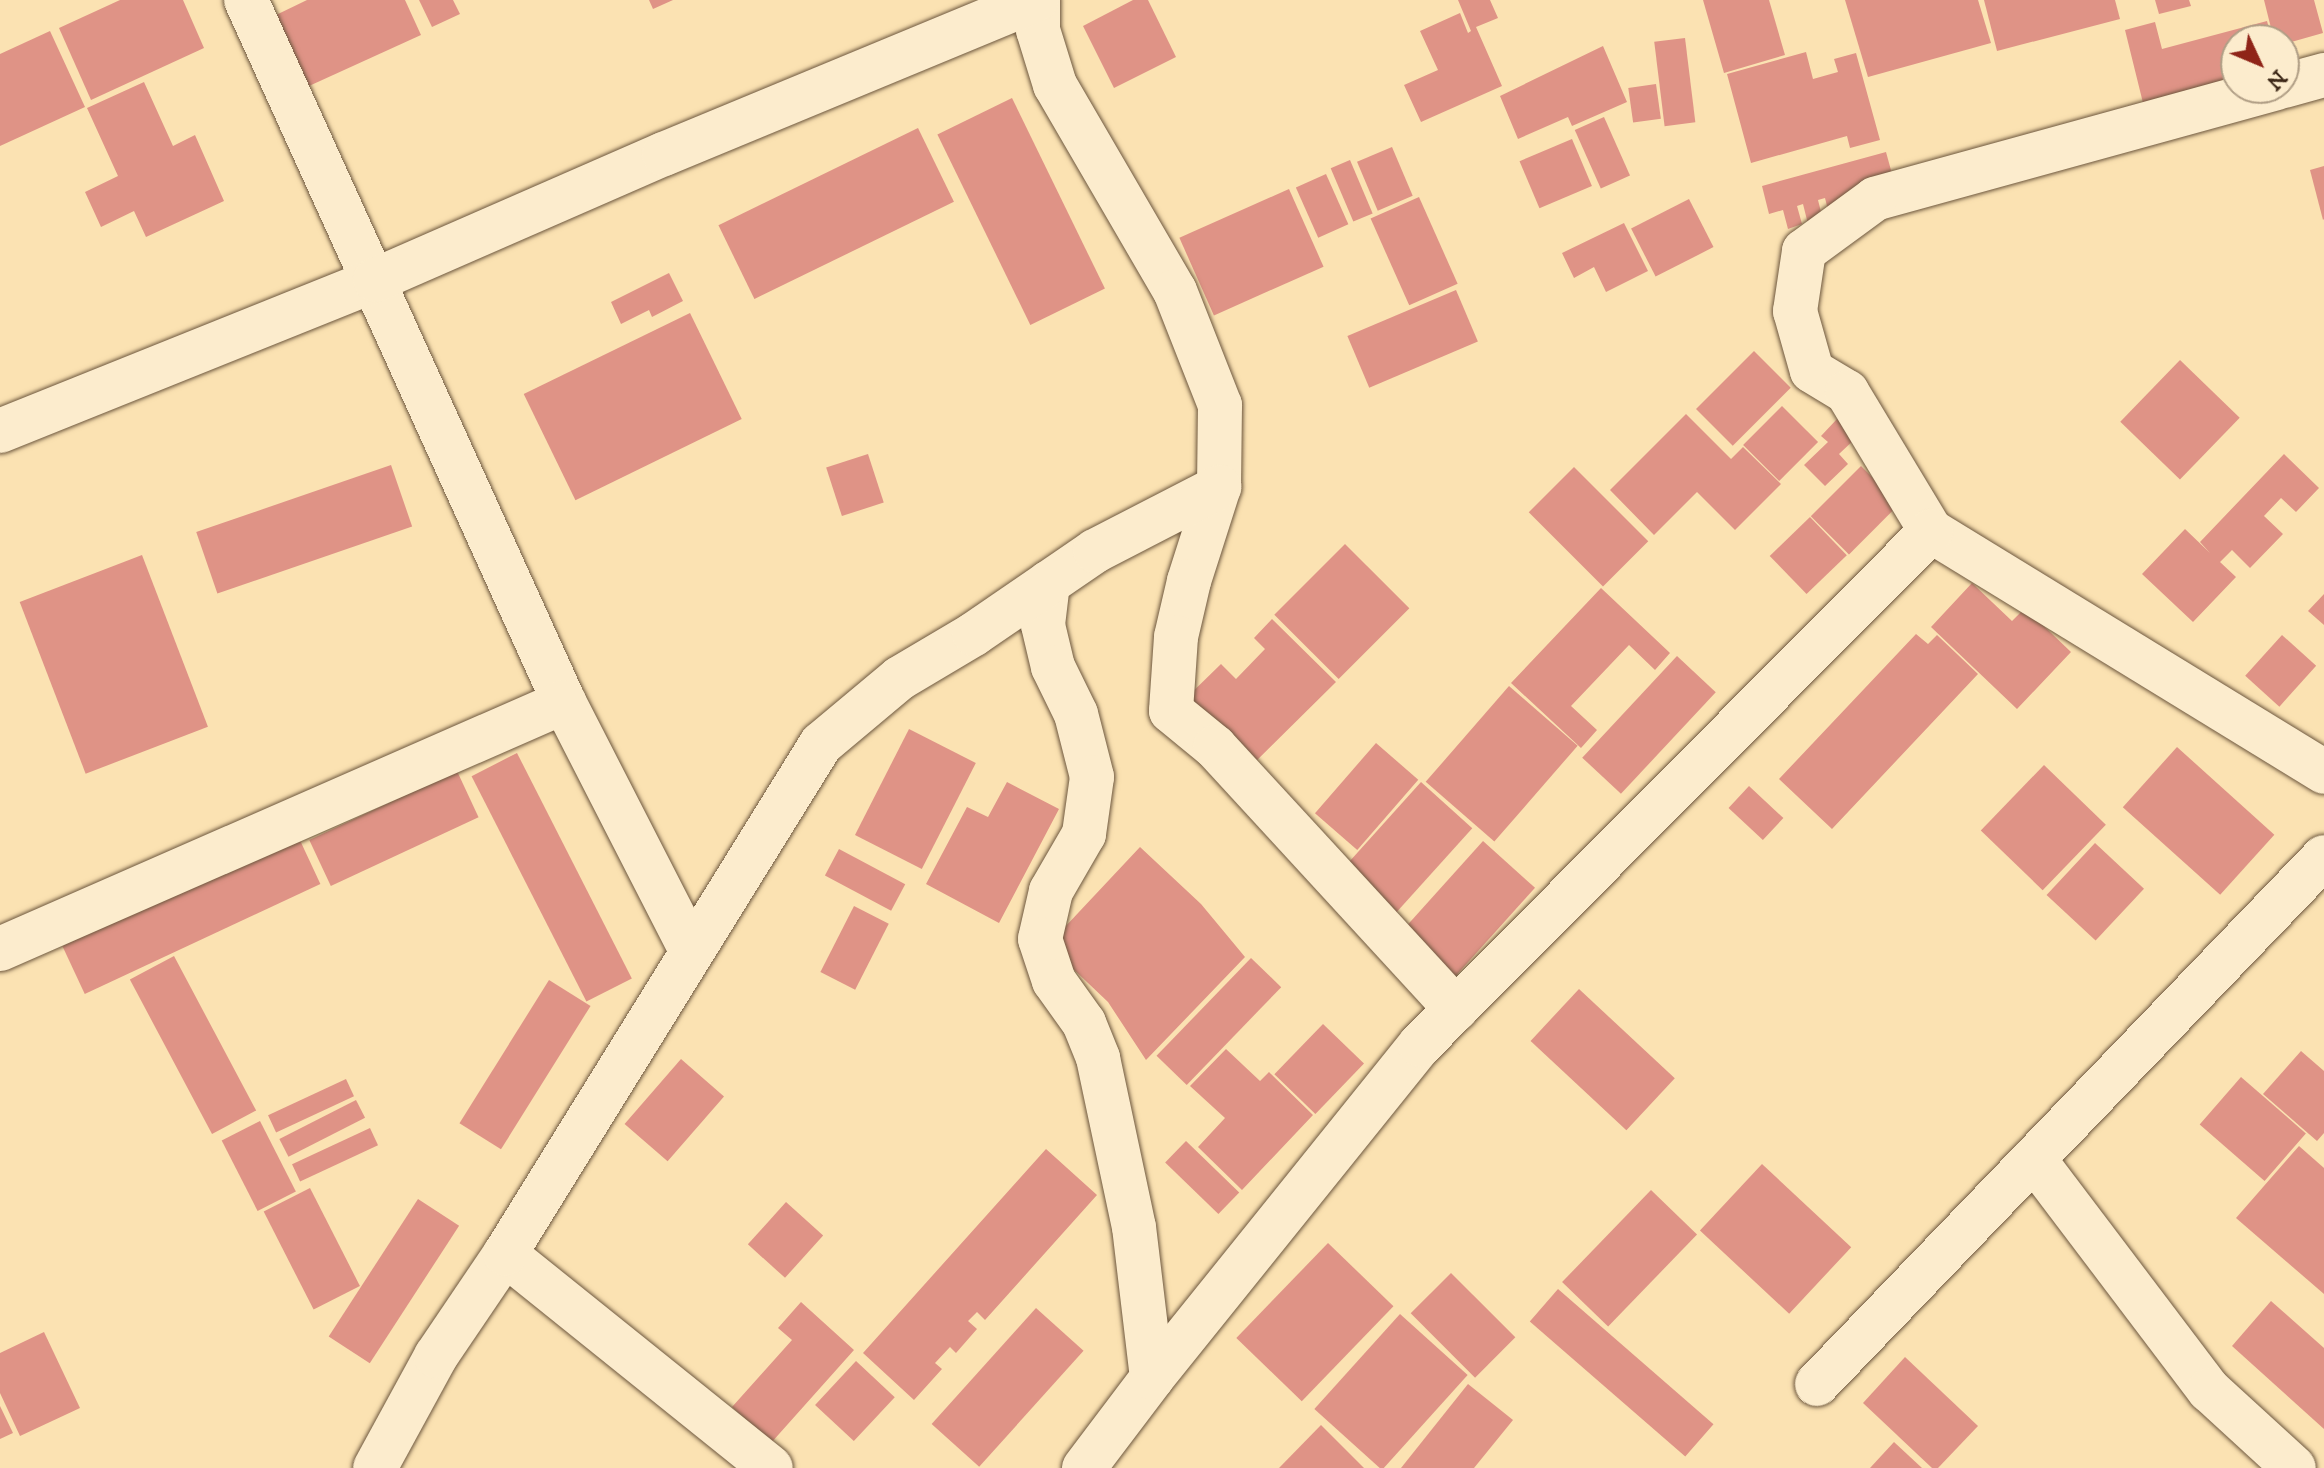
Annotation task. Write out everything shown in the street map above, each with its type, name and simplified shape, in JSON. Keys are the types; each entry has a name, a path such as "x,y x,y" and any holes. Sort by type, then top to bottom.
{"street":[{"path":"246,0 564,702 691,950"},
{"path":"0,431 375,280 679,148 1037,0 1038,30 1055,85 1175,291 1220,405 1219,487 1189,581 1176,637 1171,711 1215,747 1456,1009"},
{"path":"2300,82 2324,75"},
{"path":"2220,104 1875,199 1804,251 1795,311 1812,371 1847,392 1931,531 2324,772"},
{"path":"375,1468 436,1356 505,1254 821,744 900,678 974,634 1095,551 1219,487"},
{"path":"1084,1468 1152,1378 1420,1045 1931,531"},
{"path":"1048,583 1043,625 1053,667 1076,714 1092,777 1084,834 1051,891 1040,939 1054,981 1084,1023 1098,1058 1134,1227 1152,1378"},
{"path":"0,949 564,702"},
{"path":"1817,1384 2324,857"},
{"path":"2034,1159 2209,1390 2294,1468"},
{"path":"505,1254 771,1468"}],"building":[{"path":"120,0 183,0 204,48 91,100 59,28"},
{"path":"307,0 405,0 421,35 309,86 276,15"},
{"path":"419,0 453,0 460,14 432,27"},
{"path":"649,0 673,0 653,9"},
{"path":"1133,0 1148,0 1176,57 1114,88 1083,26"},
{"path":"1458,0 1490,0 1498,18 1476,27 1502,86 1421,122 1404,85 1438,70 1420,31 1460,13 1468,33 1471,31"},
{"path":"1703,0 1769,0 1785,55 1724,73"},
{"path":"1845,0 1978,0 1991,43 1868,77"},
{"path":"1984,0 2115,0 2120,19 1997,51"},
{"path":"2155,0 2189,0 2191,6 2159,14"},
{"path":"2264,0 2314,0 2323,33 2300,39 2300,24 2270,24"},
{"path":"2155,22 2162,49 2220,34 2220,86 2144,107 2125,30"},
{"path":"50,31 85,107 0,146 0,54"},
{"path":"1685,38 1695,122 1665,126 1654,42"},
{"path":"1603,46 1627,102 1572,126 1568,117 1518,139 1500,96"},
{"path":"1806,52 1813,79 1838,72 1834,59 1856,53 1880,140 1850,148 1847,136 1751,163 1727,74"},
{"path":"144,82 173,146 195,135 224,201 146,237 134,211 101,227 85,192 118,176 87,108"},
{"path":"1656,84 1661,119 1633,123 1628,88"},
{"path":"1012,98 1105,289 1030,325 937,134"},
{"path":"1604,117 1630,175 1601,188 1575,130"},
{"path":"918,128 954,202 754,299 718,225"},
{"path":"1572,139 1592,186 1539,208 1520,161"},
{"path":"1392,147 1413,196 1378,211 1357,162"},
{"path":"1886,152 1897,192 1830,218 1825,198 1818,200 1823,220 1808,224 1803,204 1797,206 1802,224 1788,229 1783,210 1769,214 1762,186"},
{"path":"1350,160 1373,213 1353,222 1331,168"},
{"path":"2324,166 2324,219 2323,220 2310,170"},
{"path":"1326,174 1348,224 1318,238 1296,187"},
{"path":"1289,189 1324,267 1214,315 1179,238"},
{"path":"1419,197 1458,284 1409,305 1371,219"},
{"path":"1689,199 1714,247 1656,277 1631,229"},
{"path":"1624,223 1648,271 1606,292 1594,267 1574,278 1562,253"},
{"path":"669,273 683,301 652,317 649,310 621,324 611,302"},
{"path":"1456,290 1478,342 1369,388 1347,336"},
{"path":"690,313 742,419 575,500 524,394"},
{"path":"1754,351 1791,388 1733,446 1696,409"},
{"path":"2180,360 2240,418 2180,480 2120,422"},
{"path":"1782,406 1818,442 1779,481 1743,445"},
{"path":"1686,414 1731,459 1743,447 1781,484 1735,530 1697,492 1654,535 1610,490"},
{"path":"1837,419 1856,438 1839,454 1848,464 1825,486 1804,465 1828,442 1821,436"},
{"path":"868,454 884,503 842,516 826,468"},
{"path":"2284,454 2319,488 2296,512 2281,498 2264,516 2283,534 2250,568 2232,550 2220,562 2236,577 2193,622 2142,574 2185,529 2210,553 2200,542"},
{"path":"391,465 412,526 217,594 196,532"},
{"path":"1861,466 1899,504 1849,554 1811,516"},
{"path":"1574,467 1648,541 1603,587 1529,512"},
{"path":"1810,517 1847,555 1807,594 1770,556"},
{"path":"1345,544 1409,608 1339,679 1274,615"},
{"path":"142,555 208,727 86,774 20,602"},
{"path":"1972,583 2012,621 2025,608 2071,652 2017,709 1931,627"},
{"path":"1601,588 1670,653 1655,670 1629,645 1571,706 1597,730 1581,748 1511,683"},
{"path":"2324,594 2324,625 2308,611"},
{"path":"1272,619 1336,682 1246,771 1180,704 1221,664 1236,679 1265,649 1254,638"},
{"path":"1916,634 1928,644 1937,635 1978,674 1832,829 1779,779"},
{"path":"2282,635 2316,666 2279,707 2245,676"},
{"path":"1677,656 1716,692 1621,794 1582,758"},
{"path":"1509,686 1578,746 1494,842 1426,782"},
{"path":"909,729 976,763 922,869 855,835"},
{"path":"1376,743 1418,780 1357,850 1315,813"},
{"path":"2177,747 2274,835 2220,895 2123,807"},
{"path":"517,753 632,978 586,1002 472,776"},
{"path":"2044,765 2106,825 2043,890 1981,830"},
{"path":"457,771 479,817 331,886 309,840"},
{"path":"1007,782 1059,809 999,923 926,884 967,807 988,817"},
{"path":"1421,782 1472,828 1391,919 1339,873"},
{"path":"1749,786 1783,818 1763,840 1729,808"},
{"path":"298,836 320,884 85,994 62,946"},
{"path":"1483,841 1535,888 1455,977 1403,930"},
{"path":"2095,843 2144,889 2096,941 2047,895"},
{"path":"1140,847 1201,904 1245,957 1146,1060 1108,1002 1048,945"},
{"path":"839,849 905,884 891,911 825,875"},
{"path":"854,906 889,924 855,990 820,972"},
{"path":"174,956 256,1111 212,1134 130,979"},
{"path":"1251,958 1281,987 1187,1085 1157,1056"},
{"path":"549,980 591,1006 501,1149 459,1123"},
{"path":"1579,989 1675,1078 1626,1130 1531,1041"},
{"path":"1323,1024 1364,1064 1315,1114 1274,1074"},
{"path":"1226,1049 1260,1081 1269,1072 1313,1115 1242,1190 1198,1147 1225,1118 1190,1086"},
{"path":"2301,1051 2324,1071 2324,1133 2317,1141 2263,1094"},
{"path":"681,1059 724,1096 668,1161 625,1124"},
{"path":"2241,1077 2306,1133 2265,1181 2200,1125"},
{"path":"346,1079 354,1096 276,1133 268,1115"},
{"path":"356,1100 365,1118 288,1157 279,1139"},
{"path":"260,1121 296,1191 258,1211 222,1141"},
{"path":"370,1128 378,1145 300,1182 292,1164"},
{"path":"1186,1141 1239,1192 1218,1214 1165,1163"},
{"path":"2299,1146 2324,1168 2324,1294 2236,1218"},
{"path":"1046,1149 1097,1195 985,1320 977,1312 968,1321 977,1329 956,1353 950,1347 935,1363 942,1369 914,1400 863,1353"},
{"path":"1762,1164 1851,1247 1789,1314 1700,1231"},
{"path":"310,1188 360,1286 314,1310 264,1212"},
{"path":"1651,1190 1697,1234 1608,1327 1562,1282"},
{"path":"418,1199 459,1226 370,1363 329,1337"},
{"path":"786,1202 823,1235 785,1278 748,1244"},
{"path":"1328,1243 1393,1306 1302,1401 1236,1338"},
{"path":"1451,1273 1515,1337 1475,1378 1411,1313"},
{"path":"1558,1289 1713,1424 1685,1457 1530,1321"},
{"path":"2271,1301 2324,1348 2324,1429 2232,1346"},
{"path":"801,1302 854,1350 771,1443 732,1407 792,1340 778,1328"},
{"path":"1036,1308 1084,1351 979,1467 932,1424"},
{"path":"1400,1314 1468,1375 1384,1468 1380,1468 1314,1409"},
{"path":"44,1332 80,1408 20,1436 0,1393 0,1353"},
{"path":"1905,1357 1978,1426 1938,1468 1932,1468 1863,1403"},
{"path":"856,1361 895,1397 854,1441 815,1405"},
{"path":"1468,1384 1513,1420 1474,1468 1401,1468"},
{"path":"0,1406 13,1433 0,1439"},
{"path":"1321,1425 1364,1468 1279,1468"},
{"path":"1894,1442 1922,1468 1870,1468"}]}
